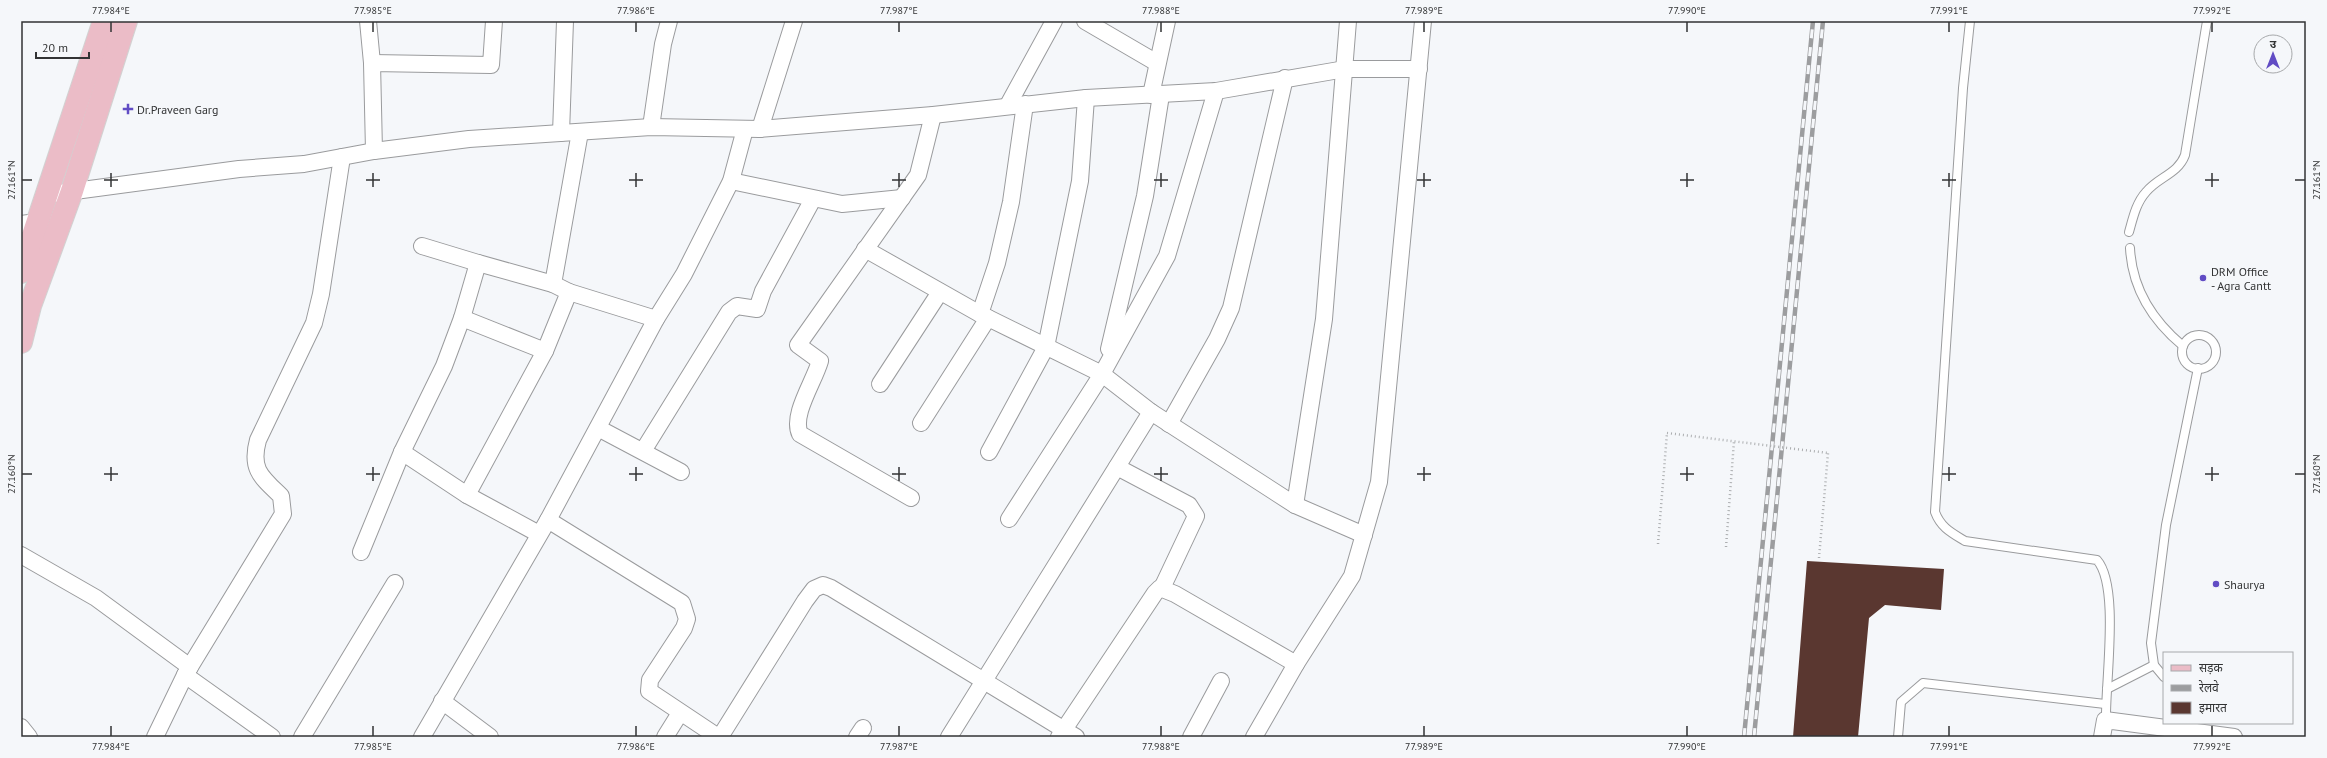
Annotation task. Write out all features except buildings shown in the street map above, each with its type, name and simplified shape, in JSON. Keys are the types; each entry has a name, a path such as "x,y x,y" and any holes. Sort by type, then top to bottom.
{"main road":[{"path":"21,272 29,223 45,195 104,21"},
{"path":"21,342 30,306 72,191 126,21"}],"street":[{"path":"368,21 372,63 374,151"},
{"path":"372,63 491,65 494,21"},
{"path":"561,133 565,21"},
{"path":"651,127 663,44 669,21"},
{"path":"422,737 548,520 656,319 684,274 731,181 794,21"},
{"path":"1008,105 1054,21"},
{"path":"1085,21 1157,63"},
{"path":"1105,370 1145,196 1156,95 1157,63 1167,21"},
{"path":"1295,505 1324,319 1348,21"},
{"path":"1254,737 1296,664 1352,576 1379,482 1423,21"},
{"path":"45,195 239,169 304,164 374,151 469,139 651,127 752,129 933,115 1008,105 1086,98 1216,91 1344,69 1419,69"},
{"path":"1169,424 1217,339 1230,308 1285,78"},
{"path":"1009,519 1105,370 1167,256 1216,91"},
{"path":"989,452 1046,347 1080,181 1086,98"},
{"path":"920,423 984,316 1011,202 1025,104"},
{"path":"911,498 800,434 797,428 797,415 820,361 799,347 799,343 902,198 921,167 933,115"},
{"path":"553,284 580,132"},
{"path":"155,737 188,671 283,514 281,496 265,481 255,466 254,453 258,440 314,323 321,294 342,157"},
{"path":"731,181 842,204 902,198"},
{"path":"643,451 729,312 738,306 757,309 769,280 813,199"},
{"path":"422,246 553,284 569,292 656,319"},
{"path":"865,249 984,316 1046,347 1105,370 1151,412 1295,505 1364,535"},
{"path":"360,552 402,452 444,366 462,318 478,263"},
{"path":"467,495 545,351 569,292"},
{"path":"880,384 940,292"},
{"path":"462,318 545,351"},
{"path":"949,737 983,680 1151,412"},
{"path":"598,428 681,472"},
{"path":"402,452 467,495 539,534"},
{"path":"548,520 682,603 687,619 684,628 648,686 651,695 719,737 805,601 814,589 823,585 831,588 983,680 1066,734 1157,589 1162,588 1196,516 1189,505 1117,467"},
{"path":"21,554 96,598 272,737"},
{"path":"302,737 395,583"},
{"path":"1162,588 1296,664"},
{"path":"1191,737 1221,681"},
{"path":"442,701 490,737"},
{"path":"665,737 680,713"},
{"path":"2102,737 2103,722 2106,720 2234,737"},
{"path":"21,727 29,737"}],"lane":[{"path":"1970,21 1963,88 1935,512 1939,522 1950,532 1966,541 2097,560 2103,567 2107,579 2109,603 2105,704 2106,720"},
{"path":"2129,232 2135,210 2145,192 2182,164 2185,155 2207,21"},
{"path":"2130,248 2131,267 2142,298 2169,334 2183,346"},
{"path":"2201,335 2211,339 2216,349 2214,359 2206,367 2198,368 2186,362 2183,357 2183,346 2190,338 2201,335"},
{"path":"2163,676 2154,666 2151,643 2166,525 2198,368"},
{"path":"2106,689 2154,666"},
{"path":"1898,737 1901,702 1923,683 2105,704"}],"path":[{"path":"1658,544 1667,433 1828,453 1819,558"},
{"path":"1726,547 1734,441"}],"railway":[{"path":"1744,737 1813,21"},
{"path":"1754,737 1823,21"}],"place":[{"name":"Dr.Praveen Garg","path":"128,109"},
{"name":"DRM Office - Agra Cantt","path":"2203,278"},
{"name":"Shaurya","path":"2216,584"}]}
